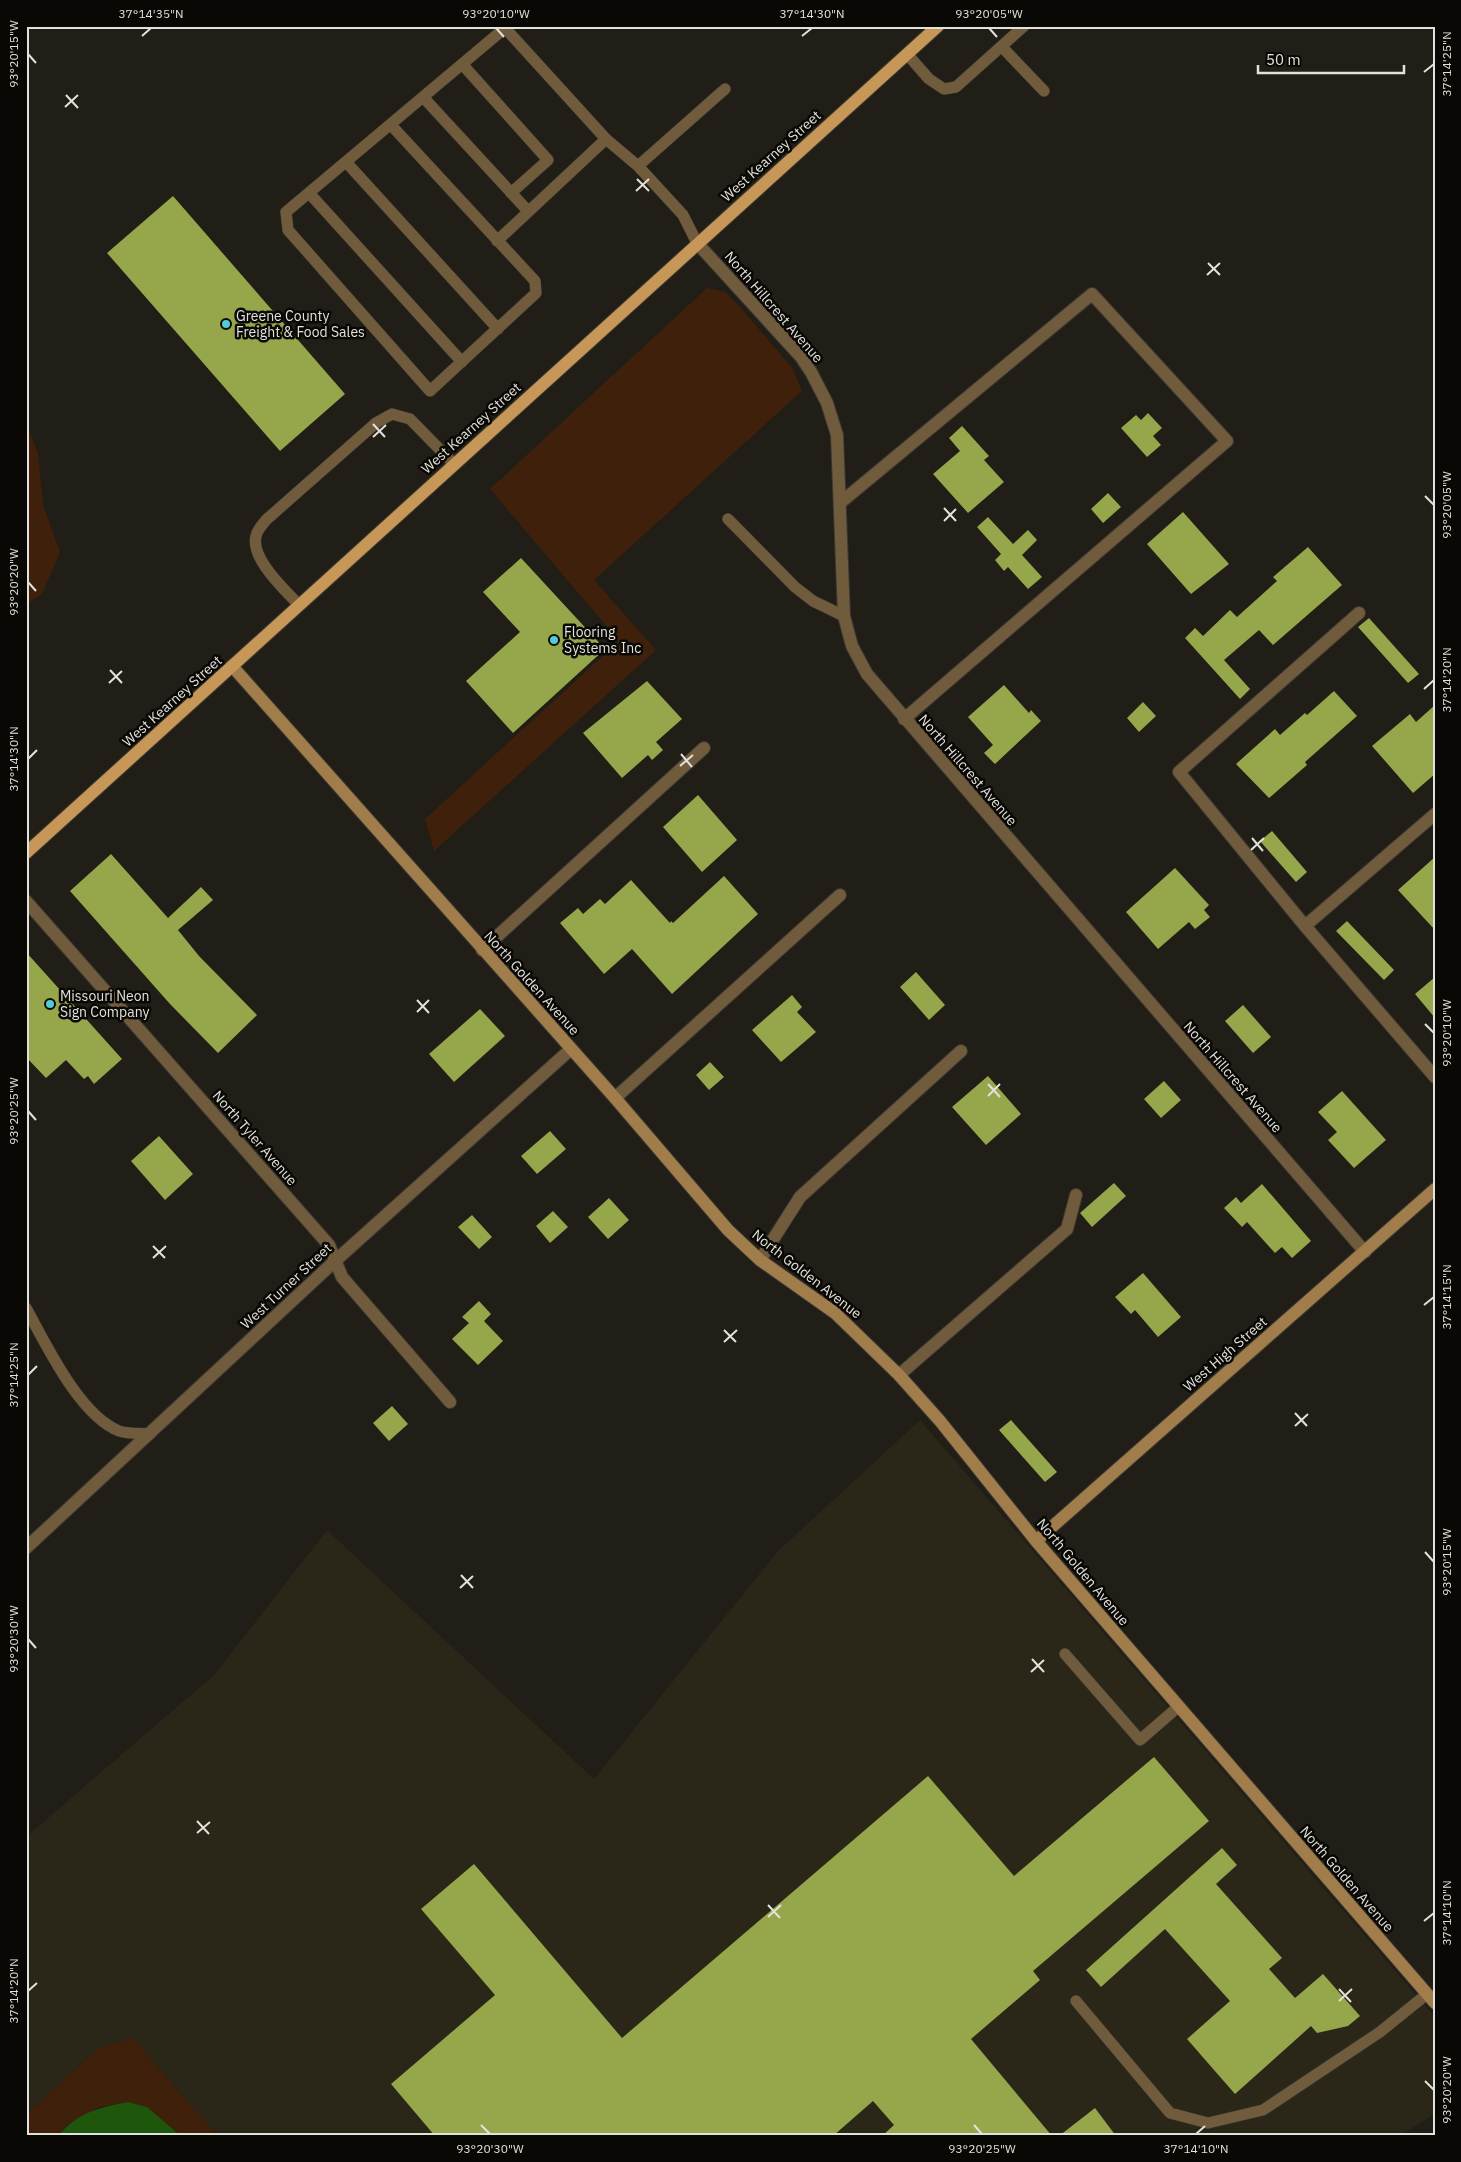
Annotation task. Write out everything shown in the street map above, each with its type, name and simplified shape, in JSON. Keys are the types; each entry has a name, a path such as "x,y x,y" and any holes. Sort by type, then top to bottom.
{"main road":[{"name":"West Kearney Street","path":"26,853 938,26"}],"street":[{"name":"North Hillcrest Avenue","path":"698,243 789,344 811,372 820,387 833,419 836,436 840,503 844,616 847,631 858,660 876,688 1365,1252"},
{"path":"840,503 1092,294 1226,440 904,719"},
{"path":"1359,613 1179,772 1305,926 1435,1077"},
{"name":"North Golden Avenue","path":"232,666 615,1098 728,1230 760,1260 836,1313 899,1375 940,1421 1036,1541 1431,1998"},
{"path":"482,950 704,748"},
{"path":"1305,926 1435,814"},
{"path":"615,1098 840,895"},
{"name":"North Tyler Avenue","path":"26,901 329,1245 342,1277 450,1402"},
{"name":"West Turner Street","path":"26,1548 335,1261 571,1049"},
{"path":"760,1260 800,1197 961,1051"},
{"name":"West High Street","path":"1036,1541 1435,1189"},
{"path":"899,1375 1067,1229 1076,1195"}],"lane":[{"path":"907,54 929,79 944,89 956,87 1002,47 1011,30 1024,26"},
{"path":"391,125 534,281 536,294 430,391 288,230 286,212 310,194 504,27 606,139 638,166 682,215 698,243"},
{"path":"1002,47 1044,91"},
{"path":"462,64 548,160 511,193"},
{"path":"638,166 724,89"},
{"path":"423,97 528,211"},
{"path":"497,240 606,139"},
{"path":"346,162 498,329"},
{"path":"310,194 462,362"},
{"path":"299,605 259,558 256,534 266,520 376,423 392,414 410,419 454,464"},
{"path":"728,519 795,587 813,601 844,616"},
{"path":"26,1308 58,1366 91,1412 119,1431 150,1434"},
{"path":"1065,1654 1140,1740 1178,1706"},
{"path":"1076,2001 1170,2113 1208,2123 1263,2110 1431,1998"}],"shaded area":[{"path":"707,288 725,292 740,307 793,369 802,391 594,580 656,650 434,851 425,819 619,641 490,489"},
{"path":"26,424 38,453 43,505 60,552 42,594 26,604"},
{"path":"920,1420 1435,2017 1435,2114 1399,2136 218,2136 133,2038 98,2048 28,2113 26,2112 26,1837 215,1674 327,1530 594,1779 778,1551"},
{"path":"133,2038 218,2136 181,2136 147,2107 128,2102 100,2107 68,2124 58,2136 26,2136 26,2112 28,2113 98,2048"},
{"path":"128,2102 147,2107 181,2136 58,2136 65,2128 89,2112"}],"building":[{"name":"Greene County Freight & Food Sales","path":"173,196 345,394 280,451 107,253"},
{"path":"1148,413 1162,428 1153,436 1161,445 1147,457 1121,428 1136,415 1141,420"},
{"path":"962,426 989,456 984,460 1004,482 968,513 933,474 960,451 949,438"},
{"path":"1108,493 1121,507 1103,523 1091,509"},
{"path":"1183,512 1229,564 1191,594 1147,544"},
{"path":"988,517 1013,544 1028,530 1037,540 1022,555 1042,577 1028,589 1008,567 1004,571 995,560 1001,554 977,527"},
{"path":"1308,547 1342,585 1273,645 1259,630 1224,660 1250,689 1240,699 1185,638 1195,628 1203,636 1230,610 1237,617 1277,581 1273,577"},
{"name":"Flooring Systems Inc","path":"521,558 605,649 513,733 466,681 520,632 483,592"},
{"path":"1369,618 1419,674 1408,683 1358,627"},
{"path":"647,681 682,719 656,742 663,750 652,760 648,755 622,778 583,733"},
{"path":"1004,685 1029,713 1031,710 1041,721 995,764 984,753 993,745 968,717"},
{"path":"1334,691 1357,716 1305,762 1307,765 1269,798 1236,764 1275,729 1280,735 1305,713 1307,715"},
{"path":"1143,702 1156,716 1139,732 1127,718"},
{"path":"1435,705 1435,774 1413,793 1372,746 1410,714 1416,722"},
{"path":"698,795 737,840 702,872 663,827"},
{"path":"1272,831 1307,872 1296,882 1260,841"},
{"path":"111,854 168,918 201,887 213,900 178,930 199,956 257,1015 218,1053 170,1004 70,891"},
{"path":"1435,857 1435,930 1398,890"},
{"path":"1175,868 1209,905 1204,910 1210,917 1195,929 1189,922 1158,949 1126,912"},
{"path":"724,876 758,914 672,994 632,949 604,974 560,923 578,908 583,914 600,899 605,904 631,880 670,923 671,921 673,923"},
{"path":"1347,921 1394,970 1384,980 1336,931"},
{"name":"Missouri Neon Sign Company","path":"26,952 122,1059 94,1084 88,1076 84,1079 66,1060 46,1078 26,1057"},
{"path":"916,972 945,1005 929,1020 900,987"},
{"path":"1435,977 1435,1018 1415,994"},
{"path":"792,995 802,1007 797,1012 816,1032 781,1062 752,1030"},
{"path":"1243,1005 1271,1037 1253,1053 1225,1021"},
{"path":"480,1009 505,1036 454,1082 429,1054"},
{"path":"710,1062 724,1077 709,1090 696,1075"},
{"path":"988,1076 1021,1114 986,1145 952,1107"},
{"path":"1164,1081 1181,1100 1161,1118 1144,1099"},
{"path":"1342,1091 1386,1140 1354,1168 1328,1140 1337,1132 1318,1112"},
{"path":"550,1131 566,1149 537,1174 521,1156"},
{"path":"159,1136 193,1174 165,1200 131,1161"},
{"path":"1114,1183 1126,1196 1092,1227 1080,1213"},
{"path":"1262,1184 1311,1241 1292,1258 1282,1247 1275,1253 1247,1222 1242,1227 1224,1208 1236,1197 1241,1203"},
{"path":"609,1198 629,1220 608,1239 588,1217"},
{"path":"553,1211 568,1227 550,1243 536,1226"},
{"path":"472,1215 492,1237 479,1249 458,1227"},
{"path":"1143,1273 1181,1317 1158,1337 1135,1310 1131,1314 1115,1297"},
{"path":"479,1301 491,1314 484,1321 503,1341 478,1365 452,1339 469,1323 462,1317"},
{"path":"392,1406 408,1424 389,1441 373,1423"},
{"path":"1011,1420 1057,1472 1045,1482 999,1430"},
{"path":"1154,1757 1209,1821 1033,1971 1040,1980 971,2039 1052,2136 882,2136 894,2125 873,2101 833,2136 435,2136 391,2084 495,1995 421,1909 474,1864 622,2038 928,1776 1014,1876"},
{"path":"1222,1848 1237,1865 1216,1884 1282,1958 1269,1969 1295,1998 1323,1974 1360,2016 1348,2026 1317,2033 1311,2026 1235,2094 1187,2039 1230,2001 1165,1929 1101,1987 1086,1970"},
{"path":"1095,2108 1116,2136 1059,2136"}],"place":[{"name":"Greene County Freight & Food Sales","path":"226,324"},
{"name":"Flooring Systems Inc","path":"554,640"},
{"name":"Missouri Neon Sign Company","path":"50,1004"}]}
